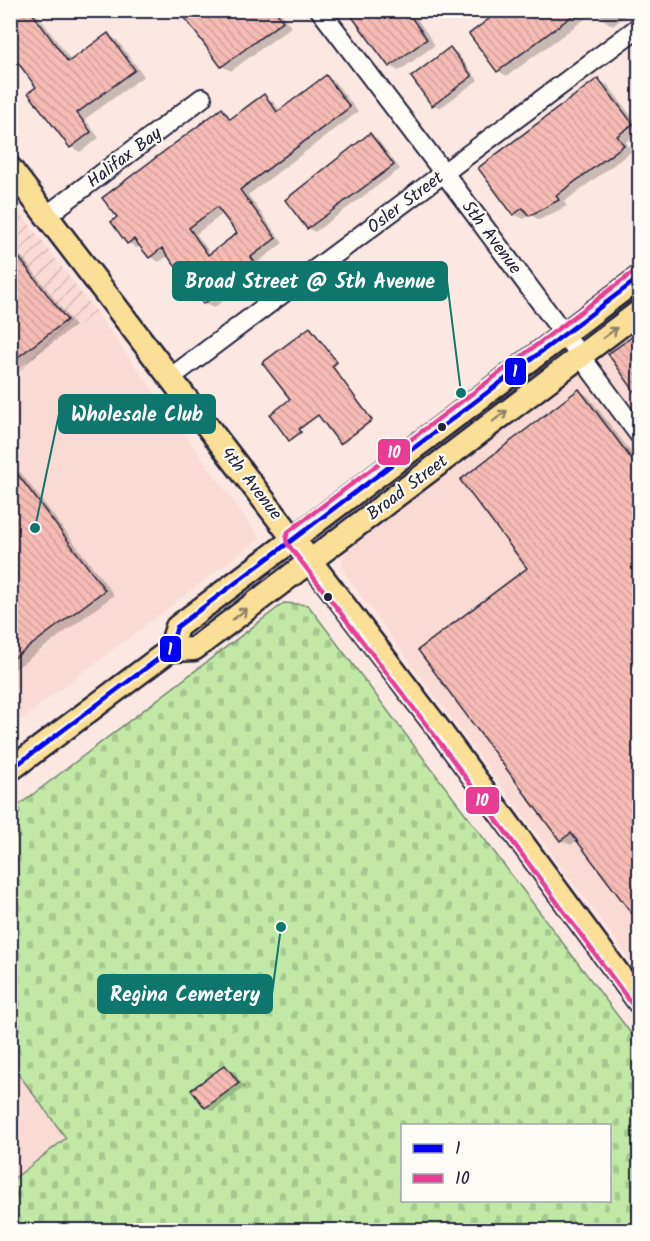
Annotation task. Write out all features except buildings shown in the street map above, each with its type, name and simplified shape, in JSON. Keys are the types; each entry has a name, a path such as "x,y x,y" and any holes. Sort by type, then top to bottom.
{"main road":[{"name":"4th Avenue","path":"10,168 441,732 639,1003"},
{"name":"Broad Street","path":"170,650 177,627 639,277"},
{"name":"Broad Street","path":"10,770 170,650 194,649 639,311"}],"street":[{"name":"5th Avenue","path":"320,10 639,436"},
{"name":"Osler Street","path":"170,378 639,26"},
{"name":"Halifax Bay","path":"46,216 202,98"}],"shaded area":[{"path":"11,200 96,312 11,378"},
{"path":"96,312 260,538 11,727 11,378"},
{"path":"639,328 639,972 347,577 342,561 344,552 349,546"},
{"path":"11,1064 67,1138 11,1181"}],"green space":[{"path":"284,603 308,605 639,1044 639,1230 11,1230 11,1181 66,1138 11,1064 11,811"}],"transit line":[{"name":"10","path":"634,1007 435,736 287,543 286,538 288,532 635,271"},
{"name":"1","path":"10,770 170,650 177,627 640,277"}],"place":[{"name":"Broad Street @ 5th Avenue","path":"461,393"},
{"name":"Wholesale Club","path":"35,528"},
{"name":"Regina Cemetery","path":"281,927"}]}
